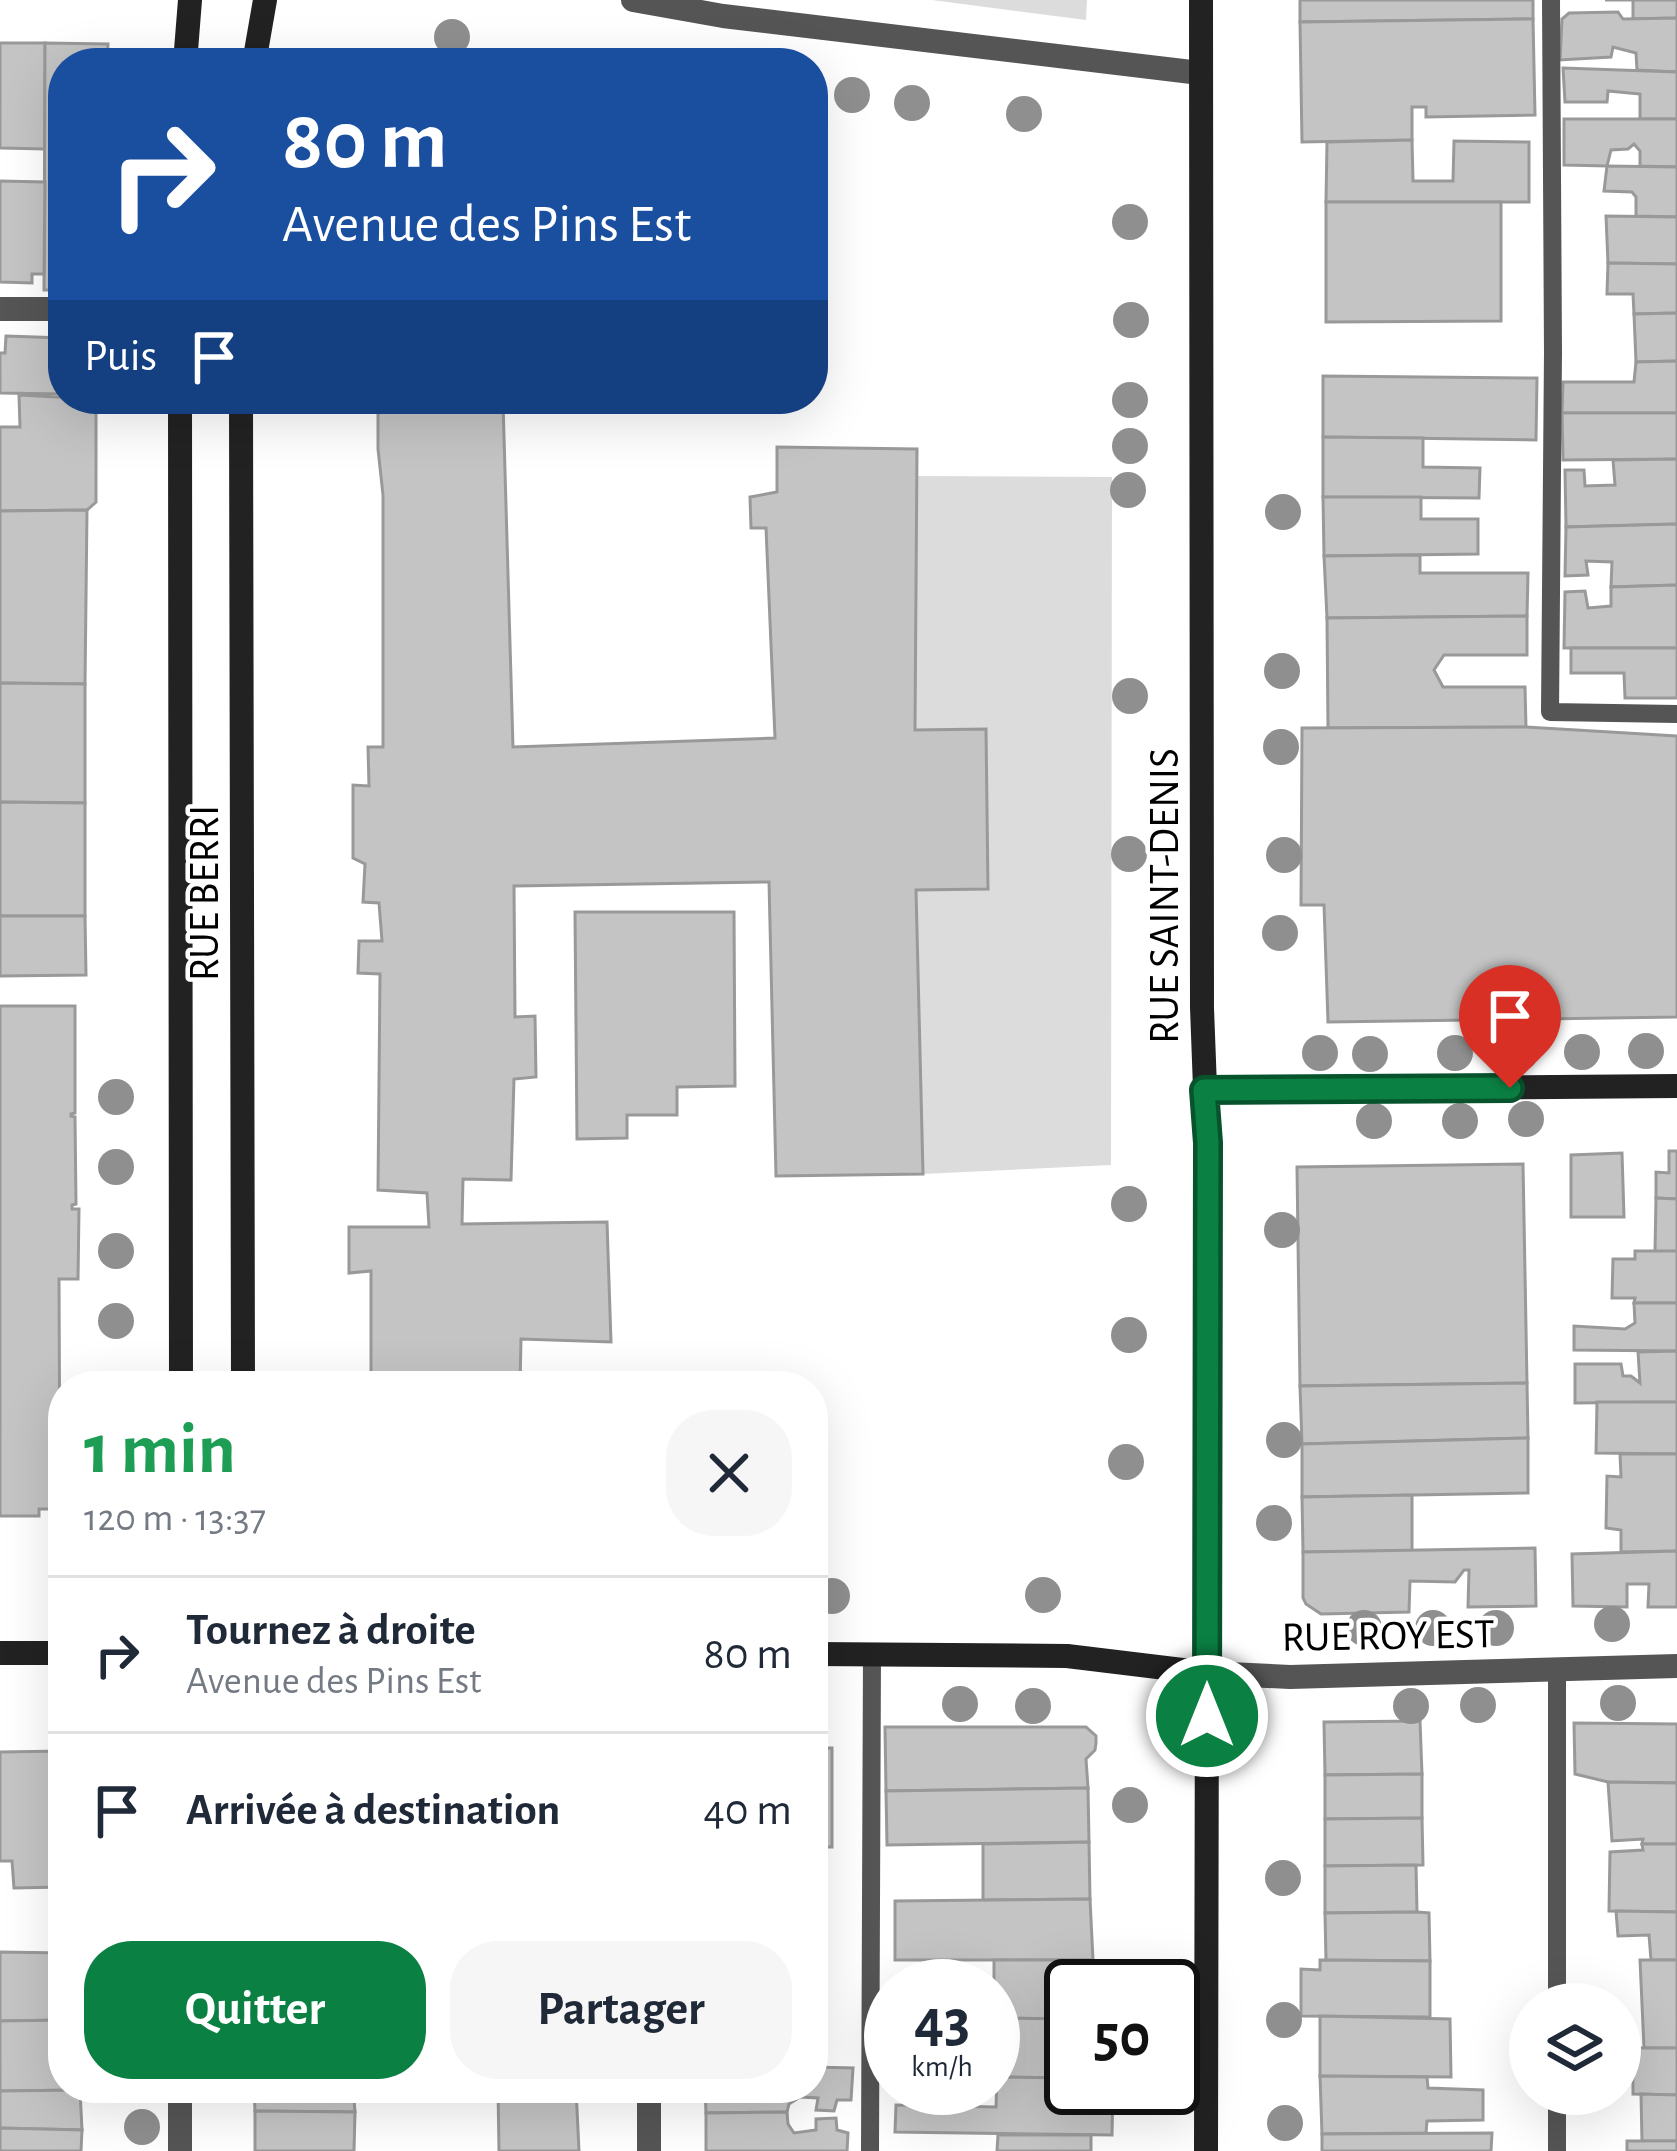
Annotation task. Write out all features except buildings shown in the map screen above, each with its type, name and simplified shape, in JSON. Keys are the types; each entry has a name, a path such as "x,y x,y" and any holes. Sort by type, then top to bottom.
{"main road":[{"path":"186,48 190,0"},
{"path":"257,48 265,0"},
{"name":"RUE SAINT-DENIS","path":"1202,0 1200,557 1208,1143 1206,2151"},
{"name":"RUE BERRI","path":"180,414 181,1371"},
{"name":"RUE BERRI","path":"241,414 243,1371"},
{"path":"1204,1090 1677,1086"},
{"path":"0,1653 48,1653"},
{"name":"RUE ROY EST","path":"828,1654 1090,1658 1207,1672"}],"street":[{"path":"633,0 723,16 1200,73"},
{"path":"0,309 48,309"},
{"name":"RUE ROY EST","path":"1207,1672 1290,1677 1677,1666"},
{"path":"179,2103 180,2151"},
{"path":"649,2103 649,2151"}],"lane":[{"path":"1551,0 1550,712 1677,714"},
{"path":"871,2151 872,1654"},
{"path":"1557,1670 1557,1983"},
{"path":"1557,2115 1557,2151"}],"shaded area":[{"path":"932,0 1087,0 1086,20"},
{"path":"917,476 1112,477 1111,1165 923,1174 916,890 988,888 986,730 915,730"}],"route":[{"path":"1207,1716 1208,1143 1204,1090 1510,1088"}]}
